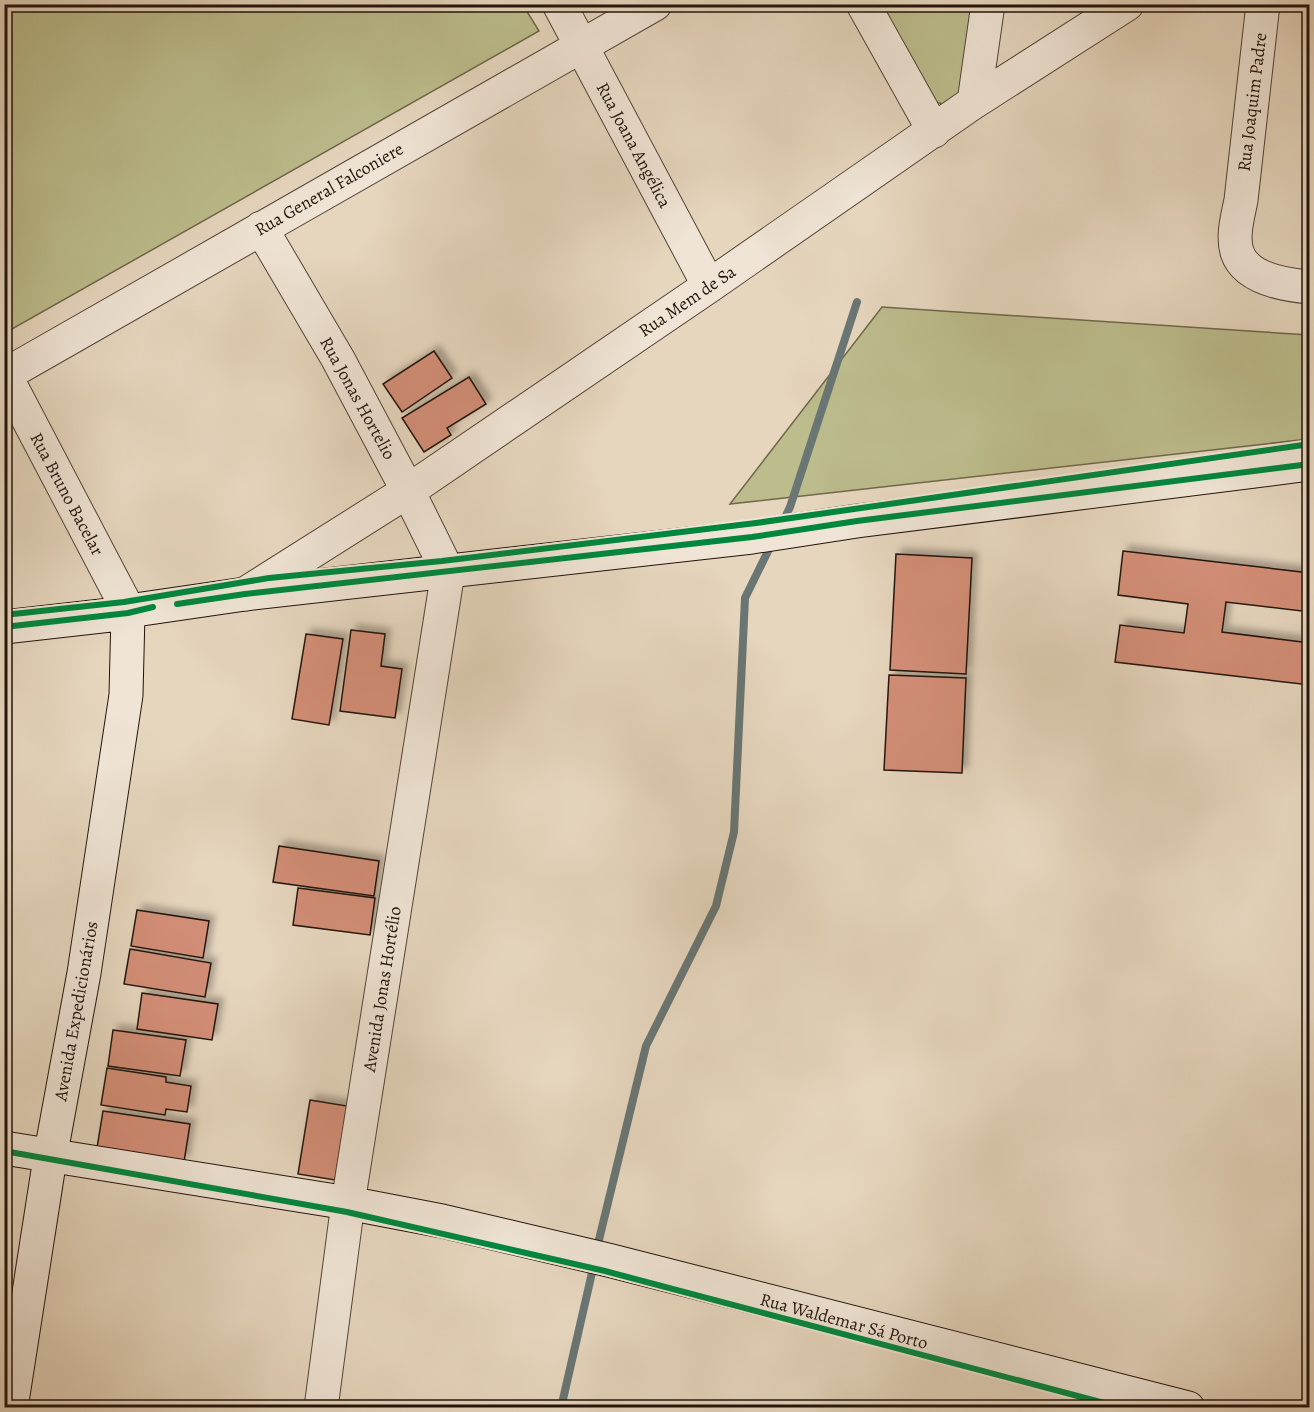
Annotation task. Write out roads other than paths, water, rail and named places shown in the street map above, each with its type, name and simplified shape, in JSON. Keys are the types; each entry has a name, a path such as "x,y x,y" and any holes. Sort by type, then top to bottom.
{"street":[{"name":"Rua Joana Angélica","path":"559,4 709,286"},
{"name":"Rua General Falconiere","path":"4,375 655,4"},
{"path":"863,4 934,131"},
{"path":"974,102 988,4"},
{"name":"Rua Mem de Sa","path":"245,594 408,491 974,102 1126,4"},
{"name":"Rua Joaquim Padre","path":"1263,4 1241,200 1235,232 1236,251 1249,270 1265,278 1310,287"},
{"name":"Rua Jonas Hortelio","path":"261,228 338,359 448,572"},
{"name":"Rua Bruno Bacelar","path":"4,375 128,613"},
{"path":"4,627 128,613 245,594 752,537 1028,498 1310,464"},
{"name":"Avenida Jonas Hortélio","path":"321,1407 348,1203 448,572"},
{"name":"Avenida Expedicionários","path":"11,1407 50,1154 84,973 126,695 128,613"},
{"name":"Rua Waldemar Sá Porto","path":"4,1148 348,1203 442,1221 595,1257 1188,1407"}],"waterway":[{"path":"782,524 790,507 857,302"},
{"path":"596,1252 646,1046 716,906 734,832 745,598 772,543"},
{"path":"561,1408 594,1264"}]}
